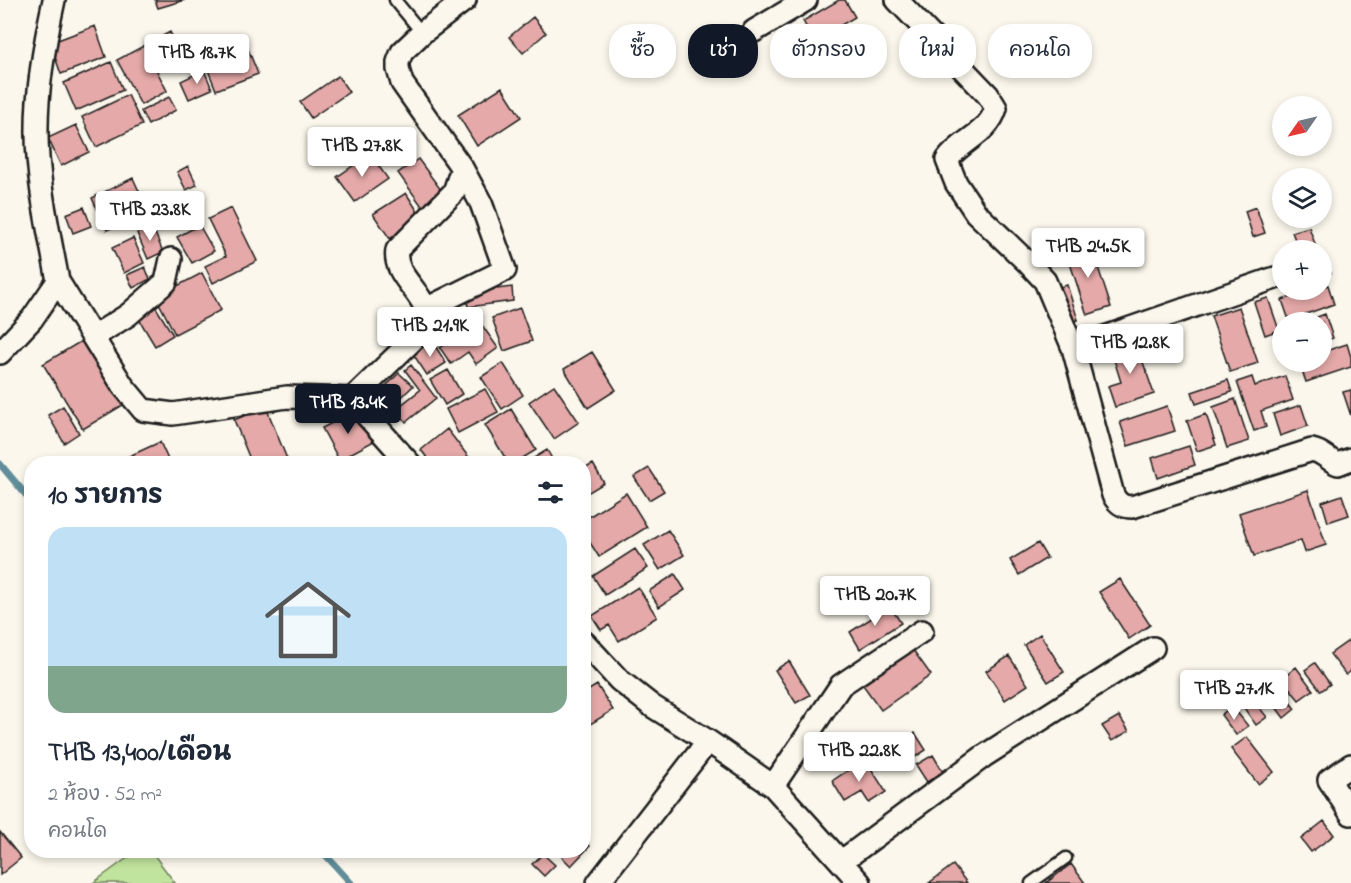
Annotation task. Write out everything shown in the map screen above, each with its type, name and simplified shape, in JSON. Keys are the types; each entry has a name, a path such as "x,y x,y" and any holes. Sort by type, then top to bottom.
{"street":[{"path":"54,0 43,48 37,127 43,194 58,281 123,386 143,410 173,414 287,397 352,399 419,334 427,319 426,309 399,269 395,258 397,250 454,192 462,168"},
{"path":"426,309 505,270 481,203 462,168 402,83 398,62 402,52 422,33 465,0"},
{"path":"758,29 806,0"},
{"path":"897,0 988,95 996,108 993,120 956,149 947,160 956,183 976,213 1045,281 1073,348 1113,495 1119,504 1132,507 1312,450 1320,451 1328,460 1338,464 1351,459"},
{"path":"93,337 128,315 166,282 171,259"},
{"path":"1073,348 1272,279"},
{"path":"0,352 32,319 58,281"},
{"path":"352,399 403,456"},
{"path":"773,786 841,685 921,632"},
{"path":"842,861 984,756 1153,648"},
{"path":"591,650 619,680 652,706 773,786 860,883"},
{"path":"598,883 708,741"},
{"path":"1351,765 1329,780 1351,814"}],"lane":[{"path":"395,0 422,33"},
{"path":"1031,883 1066,858"}],"green space":[{"path":"127,858 156,858 175,883 93,883"}],"building":[{"path":"155,0 185,0 158,8"},
{"path":"839,0 845,0 855,17 843,24 805,24 803,21"},
{"path":"533,17 546,33 523,53 509,37"},
{"path":"95,26 106,57 61,74 50,43"},
{"path":"170,32 182,55 156,69 167,91 141,105 117,60"},
{"path":"244,39 258,74 216,90 202,55"},
{"path":"111,62 123,90 76,111 64,83"},
{"path":"204,70 212,89 189,99 181,81"},
{"path":"338,76 349,92 311,118 300,102"},
{"path":"502,87 521,117 477,146 458,115"},
{"path":"128,95 142,125 96,147 82,117"},
{"path":"169,97 176,110 148,125 141,111"},
{"path":"76,125 89,152 61,166 48,138"},
{"path":"370,154 388,179 355,202 337,177"},
{"path":"418,159 444,194 424,209 398,173"},
{"path":"188,166 197,185 186,190 177,172"},
{"path":"133,178 148,211 107,230 92,198"},
{"path":"406,193 422,218 390,239 373,214"},
{"path":"84,207 91,226 73,233 66,214"},
{"path":"1256,207 1265,233 1253,237 1245,211"},
{"path":"231,208 257,261 213,283 205,266 226,256 208,219"},
{"path":"199,225 214,251 192,263 177,237"},
{"path":"152,226 163,252 148,259 137,233"},
{"path":"1309,228 1314,240 1295,240 1292,232"},
{"path":"133,238 144,263 124,273 112,248"},
{"path":"1090,243 1111,307 1087,315 1066,251"},
{"path":"145,267 150,279 133,288 127,275"},
{"path":"202,273 221,310 175,334 156,297"},
{"path":"1067,285 1078,320 1069,323 1057,288"},
{"path":"512,287 513,301 468,307 466,293"},
{"path":"1268,298 1273,312 1272,332 1265,335 1254,302"},
{"path":"1332,298 1334,304 1312,312 1286,312 1282,300 1332,300"},
{"path":"155,306 173,335 155,346 137,316"},
{"path":"1239,307 1258,363 1230,372 1211,316"},
{"path":"520,308 532,341 504,351 492,318"},
{"path":"479,321 498,348 476,364 468,352 451,364 440,348"},
{"path":"1135,339 1154,394 1115,407 1108,386 1121,382 1110,347"},
{"path":"83,340 123,405 83,429 43,364"},
{"path":"432,341 446,363 427,375 413,354"},
{"path":"1347,344 1351,367 1306,382 1302,372 1332,372 1332,349"},
{"path":"592,352 616,390 588,408 564,369"},
{"path":"503,363 523,395 502,409 481,377"},
{"path":"411,365 436,398 406,422 396,409 420,390 405,370"},
{"path":"448,370 462,394 445,405 430,380"},
{"path":"399,373 413,386 387,411 374,398"},
{"path":"1285,376 1293,400 1261,411 1266,427 1254,431 1237,382 1252,377 1255,386"},
{"path":"1228,380 1232,392 1196,404 1192,392"},
{"path":"554,385 579,422 554,439 529,402"},
{"path":"485,389 498,412 458,433 446,409"},
{"path":"1351,390 1351,416 1343,392"},
{"path":"1235,399 1249,441 1227,448 1213,407"},
{"path":"1301,405 1308,426 1280,436 1273,414"},
{"path":"63,406 79,433 64,443 48,415"},
{"path":"1167,406 1175,431 1128,446 1120,422"},
{"path":"266,407 286,456 249,456 234,420"},
{"path":"511,409 536,450 526,456 504,456 485,425"},
{"path":"357,410 374,441 346,456 337,456 322,428"},
{"path":"1206,414 1216,445 1197,451 1187,421"},
{"path":"447,429 468,456 426,456 421,450"},
{"path":"160,442 166,456 129,456"},
{"path":"1189,446 1195,465 1158,478 1152,458"},
{"path":"547,450 550,456 537,456"},
{"path":"593,464 604,483 591,491 591,465"},
{"path":"649,468 664,491 649,500 634,477"},
{"path":"1308,490 1326,545 1305,552 1301,540 1254,556 1239,513"},
{"path":"626,493 647,527 599,557 591,544 591,516"},
{"path":"1342,495 1349,515 1328,522 1322,502"},
{"path":"668,530 684,555 660,570 644,545"},
{"path":"1038,543 1047,558 1019,575 1010,560"},
{"path":"635,549 648,568 605,595 593,576"},
{"path":"675,574 685,590 659,607 649,591"},
{"path":"1120,579 1150,625 1129,639 1099,592"},
{"path":"638,587 657,617 619,641 609,625 601,630 592,616"},
{"path":"890,606 901,623 860,649 850,632"},
{"path":"1040,634 1064,672 1048,682 1024,645"},
{"path":"1351,639 1351,671 1346,675 1330,654"},
{"path":"913,650 931,675 881,710 863,685"},
{"path":"1009,656 1028,685 1005,700 986,671"},
{"path":"789,661 810,695 796,703 775,670"},
{"path":"1315,663 1330,684 1321,691 1305,670"},
{"path":"1296,667 1313,690 1299,700 1282,679"},
{"path":"1275,683 1295,709 1284,718 1265,692"},
{"path":"597,685 613,710 591,724 591,689"},
{"path":"1254,701 1267,717 1256,725 1244,708"},
{"path":"1232,706 1248,726 1236,735 1221,715"},
{"path":"1119,716 1129,731 1112,741 1102,726"},
{"path":"915,733 926,750 912,759 900,742"},
{"path":"1247,737 1274,772 1258,784 1231,749"},
{"path":"933,755 943,772 927,782 916,765"},
{"path":"865,759 886,792 869,803 862,792 845,802 832,781"},
{"path":"1324,821 1334,835 1311,852 1301,839"},
{"path":"0,832 21,858 0,875"},
{"path":"539,858 547,858 555,865 544,876 532,864"},
{"path":"563,858 579,858 571,866"},
{"path":"1071,864 1085,883 1046,883"},
{"path":"953,865 967,883 929,883"}],"waterway":[{"path":"0,464 24,492"},
{"path":"328,858 351,883"}]}
